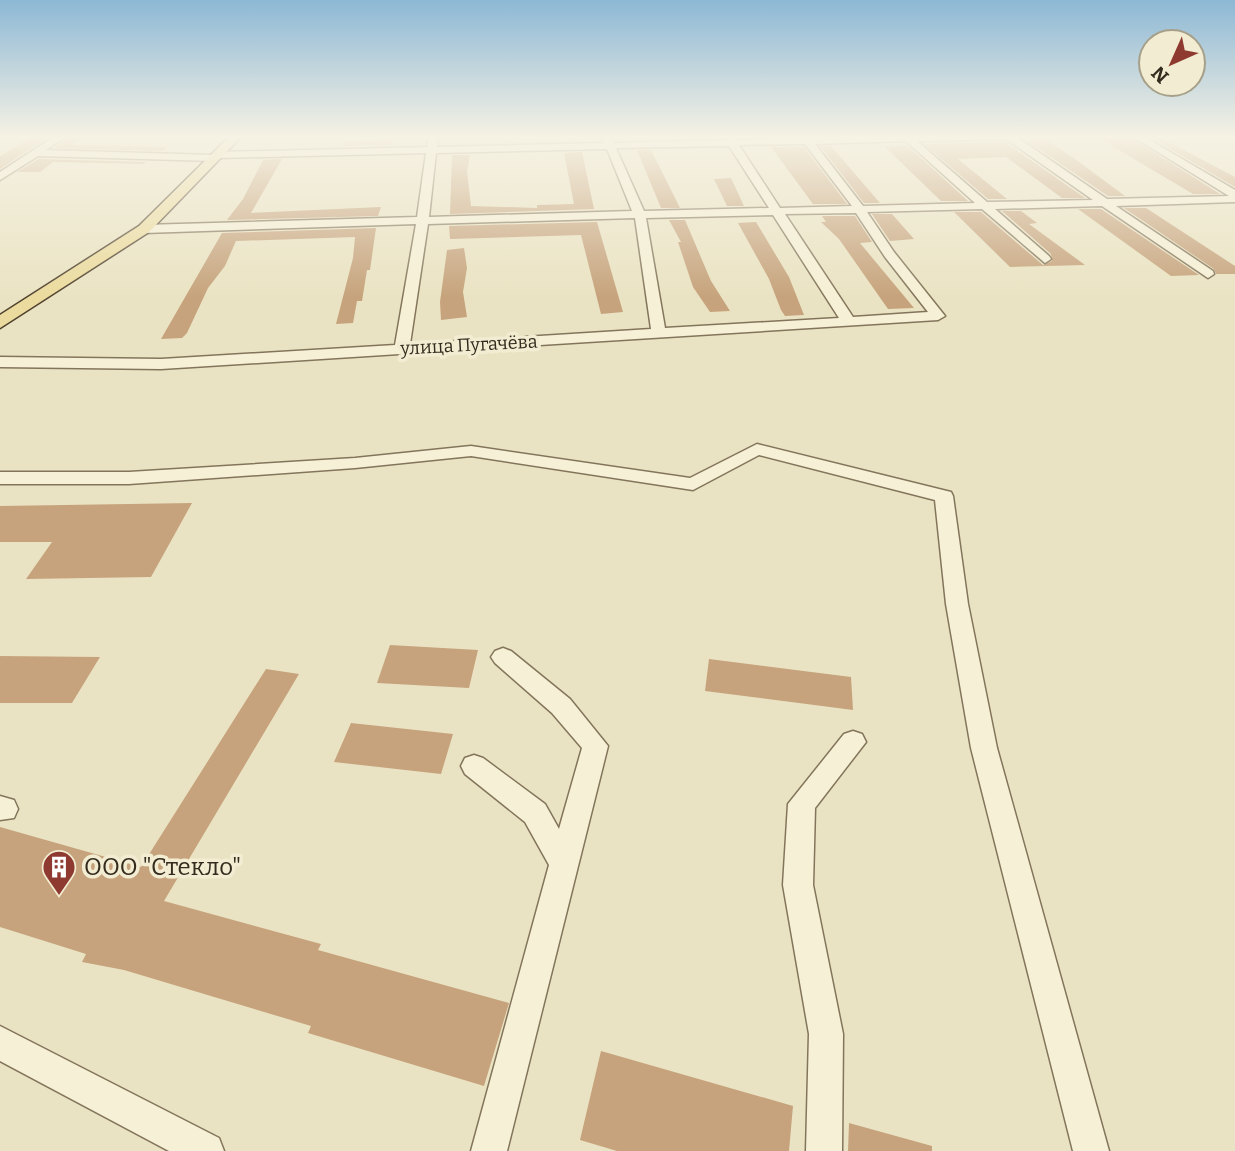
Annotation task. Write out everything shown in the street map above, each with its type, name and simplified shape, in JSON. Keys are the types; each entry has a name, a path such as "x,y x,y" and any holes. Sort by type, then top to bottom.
{"main road":[{"path":"0,323 144,229 183,190"}],"street":[{"path":"401,349 414,286 426,190"},
{"path":"629,190 640,216 659,333"},
{"path":"761,190 780,214 849,322"},
{"path":"844,190 859,210"},
{"path":"964,190 1045,259"},
{"path":"1086,190 1208,274"},
{"path":"144,229 423,219 780,214 1235,197"},
{"name":"улица Пугачёва","path":"0,362 161,364 938,316 859,210"},
{"path":"0,478 142,477 355,463 471,450 693,484 757,449 944,496 957,604 984,748 1090,1151"},
{"path":"489,1151 595,746 561,706 503,657"},
{"path":"824,1151 826,1034 798,885 802,804 853,742"},
{"path":"474,766 535,813 564,864"},
{"path":"0,1043 206,1151"}],"building":[{"path":"248,190 264,190 251,213 381,207 378,216 227,220"},
{"path":"451,190 469,190 471,206 537,208 537,205 574,204 571,190 590,190 594,209 450,214"},
{"path":"653,190 671,190 680,208 661,208"},
{"path":"719,190 736,190 744,206 727,206"},
{"path":"802,190 836,190 847,204 813,204"},
{"path":"854,190 869,190 880,203 864,203"},
{"path":"929,190 956,190 968,201 941,201"},
{"path":"977,190 996,190 1007,199 988,199"},
{"path":"1051,190 1073,190 1085,198 1062,198"},
{"path":"1099,190 1117,190 1125,196 1108,196"},
{"path":"1186,190 1213,190 1220,194 1193,194"},
{"path":"1124,208 1146,208 1235,266 1235,274 1216,274 1214,269"},
{"path":"1078,209 1101,209 1199,275 1171,276"},
{"path":"1002,211 1021,211 1037,223 1029,224 1085,265 1010,267 954,212 981,212 1043,265 1052,261 1051,254"},
{"path":"872,214 892,214 914,239 890,241"},
{"path":"822,216 855,216 872,242 860,243 914,308 888,309 839,239 821,222 826,222"},
{"path":"669,220 685,220 711,281 730,311 710,312 693,287 678,242 681,242"},
{"path":"597,222 623,312 601,314 581,235 450,239 449,226"},
{"path":"756,222 789,277 804,315 785,316 781,310 769,279 738,223"},
{"path":"376,228 370,270 367,270 362,301 357,301 353,323 336,324 353,258 355,237 236,241 225,266 208,288 187,333 182,338 161,339 222,233"},
{"path":"464,248 467,268 463,292 467,317 441,320 440,302 447,250"},
{"path":"192,503 151,577 26,579 52,542 0,542 0,506"},
{"path":"390,645 478,650 469,688 377,683"},
{"path":"0,656 100,657 72,703 0,703"},
{"path":"709,659 851,677 853,710 705,691"},
{"path":"266,669 299,674 164,901 321,944 318,950 509,1003 484,1086 308,1033 311,1026 124,970 82,962 86,954 0,927 0,827 141,867"},
{"path":"351,723 453,734 441,774 334,762"},
{"path":"601,1051 793,1106 789,1151 617,1151 580,1140"},
{"path":"849,1123 932,1146 932,1151 848,1151"}],"place":[{"name":"ООО \"Стекло\"","path":"59,897"}]}
